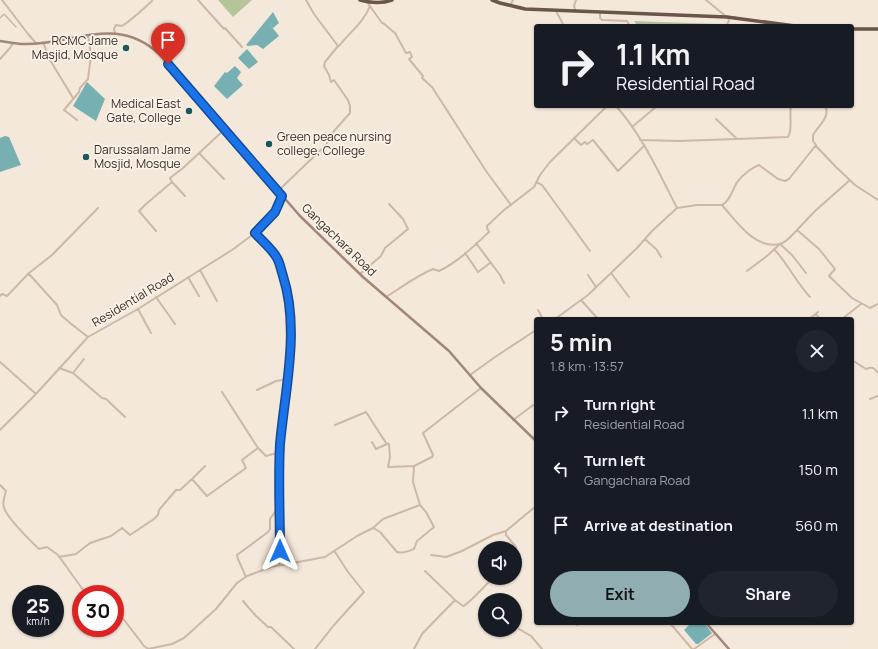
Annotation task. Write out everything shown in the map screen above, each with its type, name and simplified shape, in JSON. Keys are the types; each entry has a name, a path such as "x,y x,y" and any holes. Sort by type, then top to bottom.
{"highway":[{"path":"360,0 379,3 392,0"},
{"path":"492,0 525,9 728,18 775,24"},
{"path":"854,28 878,29"}],"main road":[{"name":"Gangachara Road","path":"0,40 24,44 115,33 129,35 154,49 282,196 316,232 360,274 449,351 481,388 534,439"},
{"path":"708,625 729,649"}],"street":[{"path":"2,0 36,43"},
{"path":"198,0 242,47"},
{"path":"306,0 314,14 338,47"},
{"path":"510,6 513,0"},
{"path":"575,11 574,6 576,0"},
{"path":"706,0 728,18 729,21 727,24"},
{"path":"115,33 114,29 116,25 122,26 135,18 152,1"},
{"path":"367,2 382,24 383,23 395,33 406,53 410,52 412,57 409,59 423,76 422,78 432,87 486,171 511,205"},
{"path":"278,191 326,145 334,131 350,113 348,100 334,80 331,82 324,66 325,62 368,13 370,6"},
{"path":"556,11 563,24"},
{"path":"600,12 600,18 602,20 627,21 629,24"},
{"path":"0,18 4,14 16,27"},
{"path":"77,120 64,110 88,79 90,54 88,36"},
{"path":"0,59 10,48 13,42"},
{"path":"43,42 50,60 73,98"},
{"path":"386,297 403,287 420,274 433,269 439,271 450,266 489,232 487,228 488,226 534,187 550,162 605,108"},
{"path":"618,108 644,146 677,208"},
{"path":"632,128 655,108"},
{"path":"640,140 679,141 788,137 791,130 789,114 790,108"},
{"path":"826,108 828,110 827,115 813,135 816,145 850,180 878,200"},
{"path":"716,119 737,139"},
{"path":"185,196 170,178 224,130"},
{"path":"574,138 581,145 585,142 587,144 592,140 618,171 644,146"},
{"path":"558,317 596,287 677,208 697,205 722,205 731,195 737,182 757,165 778,179 785,181 789,179 816,145"},
{"path":"199,153 224,179"},
{"path":"722,205 758,242 780,244 789,238 815,211 850,180"},
{"path":"156,231 139,211 172,182"},
{"path":"536,182 542,184 590,251"},
{"name":"Residential Road","path":"0,430 36,394 88,336 156,298 255,233 275,212 282,196"},
{"path":"360,274 380,256 385,248 408,228 389,204"},
{"path":"0,296 2,294 7,296 29,273 52,255 98,208"},
{"path":"797,230 819,249 835,268 829,276 852,298 870,308 878,305"},
{"path":"255,233 277,258 286,286 290,310 291,348 282,415 280,452 279,566"},
{"path":"645,239 657,250 661,257"},
{"path":"476,243 504,282"},
{"path":"747,271 780,244 792,255 806,273"},
{"path":"774,249 784,260 804,291 810,297"},
{"path":"465,253 478,272 490,263"},
{"path":"200,270 217,301"},
{"path":"29,273 57,306 61,315 70,324 88,336"},
{"path":"611,273 629,297"},
{"path":"588,275 596,287"},
{"path":"188,277 199,296"},
{"path":"156,298 175,324"},
{"path":"581,300 596,317"},
{"path":"845,317 861,304"},
{"path":"138,309 151,333"},
{"path":"538,310 542,317"},
{"path":"812,317 817,313 819,317"},
{"path":"470,376 495,357 534,331"},
{"path":"73,373 84,359"},
{"path":"854,361 866,369 871,367 874,368 878,373"},
{"path":"0,362 36,394"},
{"path":"59,368 73,373 125,417"},
{"path":"257,390 276,381 288,379"},
{"path":"335,425 366,412 388,444 390,457 388,467 414,466 432,457 433,455 424,431 481,388"},
{"path":"222,392 258,448 266,456 280,452"},
{"path":"870,399 878,396"},
{"path":"513,420 534,404"},
{"path":"372,442 376,449 388,444"},
{"path":"192,479 207,496 246,468 242,460 258,448"},
{"path":"59,557 76,554 90,543 111,536 122,528 130,535 154,519 158,515 159,510 176,490 180,490 205,466"},
{"path":"373,528 380,532 397,552 400,553 414,549 417,541 434,527 426,512 420,505 413,482 414,466"},
{"path":"0,485 6,491 3,505 4,508 16,524 39,549 47,547 59,557 79,585"},
{"path":"124,620 148,649 172,644 184,638 216,609 237,583 246,577 260,571 279,566 325,557 335,552 357,536 373,528 383,519 420,505"},
{"path":"246,577 237,556 268,532 270,529 270,519 280,506"},
{"path":"431,555 446,557 462,551 493,535 506,531 534,508"},
{"path":"506,531 506,535 511,541"},
{"path":"315,649 334,625 364,592 348,572 335,552"},
{"path":"425,571 462,606 467,605 485,585"},
{"path":"414,649 422,634 455,600"},
{"path":"244,601 256,616 268,627 271,627 294,649"},
{"path":"672,625 693,649 715,634"},
{"path":"522,630 532,636 542,649"}],"green space":[{"path":"218,0 252,0 233,17"},
{"path":"634,21 718,24 636,24"}],"water":[{"path":"273,12 279,23 273,28 268,22 279,36 263,49 257,45 246,45"},
{"path":"247,49 258,62 249,69 238,58"},
{"path":"235,66 241,72 237,78 243,85 227,99 214,86 225,72 227,73"},
{"path":"87,82 105,99 96,121 73,106"},
{"path":"5,136 9,137 21,165 0,172 0,138"},
{"path":"689,625 706,625 712,633 696,644 684,630"}],"place":[{"name":"RCMC Jame Masjid, Mosque","path":"126,48"},
{"name":"Medical East Gate, College","path":"189,111"},
{"name":"Green peace nursing college, College","path":"269,144"},
{"name":"Darussalam Jame Mosjid, Mosque","path":"86,157"}],"route":[{"path":"168,64 282,196 275,212 255,233 277,258 286,286 290,310 291,348 282,415 280,452 280,551"}]}
